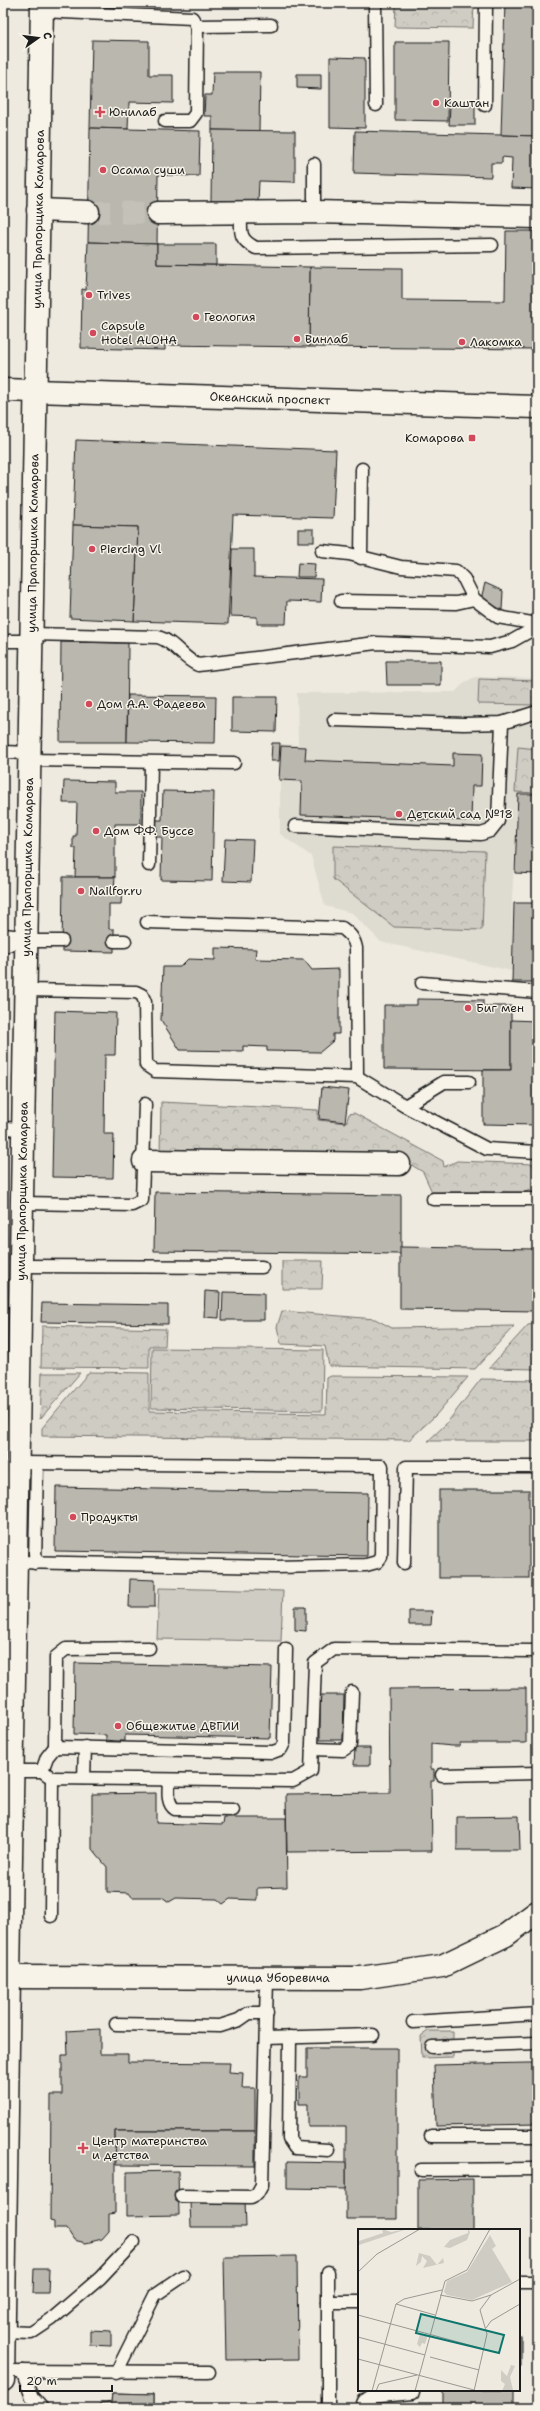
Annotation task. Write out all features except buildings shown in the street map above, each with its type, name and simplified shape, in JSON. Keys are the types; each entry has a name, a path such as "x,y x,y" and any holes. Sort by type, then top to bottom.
{"main road":[{"name":"улица Прапорщика Комарова","path":"9,2374 4,2332 4,2223 8,1793 13,1771 9,1625 26,1563 10,1517 28,1464 11,1381 21,1266 22,1203 13,1129 25,990 42,7"},
{"path":"38,210 88,212"},
{"path":"158,213 241,214 314,212 537,217"},
{"name":"Океанский проспект","path":"3,390 537,407"},
{"path":"144,1161 399,1164"},
{"name":"улица Уборевича","path":"6,1977 360,1978 442,1966 506,1936 537,1912"}],"lane":[{"path":"376,3 376,105"},
{"path":"485,105 486,3"},
{"path":"42,7 192,18 197,26 196,113 190,121 165,121"},
{"path":"197,26 271,25"},
{"path":"314,164 314,212"},
{"path":"241,214 241,235 246,243 256,248 492,245"},
{"path":"361,558 362,469"},
{"path":"322,551 342,552 400,567 456,571 464,579 474,598 498,617 537,624"},
{"path":"341,601 456,603 474,598"},
{"path":"3,641 31,638 158,637 167,640 187,660 198,665 376,643 490,647 512,641 537,627"},
{"path":"334,720 464,724 502,723 537,712"},
{"path":"295,826 481,834 490,832 498,821 502,723"},
{"path":"3,752 29,756 151,763 234,763"},
{"path":"149,865 151,763"},
{"path":"147,922 342,928 349,933 354,939 356,948 357,1078"},
{"path":"3,935 26,939 62,941"},
{"path":"3,947 26,939"},
{"path":"422,983 537,992"},
{"path":"25,990 136,992 142,995 145,1002 146,1065 155,1072 357,1078 405,1106 487,1149 537,1152"},
{"path":"405,1106 444,1082 469,1082"},
{"path":"22,1203 136,1203 143,1198 145,1104"},
{"path":"433,1199 537,1199"},
{"path":"21,1266 262,1267"},
{"path":"28,1464 382,1466 381,1557 377,1562 355,1567 26,1563 28,1464"},
{"path":"404,1563 406,1467 537,1467"},
{"path":"51,1916 47,1757 55,1747 56,1657 60,1652 66,1649 149,1648"},
{"path":"55,1747 273,1752 280,1749 284,1744 286,1649"},
{"path":"13,1771 84,1778 293,1781 311,1771 315,1663 334,1649 537,1651"},
{"path":"312,1749 343,1750 350,1744 352,1692"},
{"path":"84,1778 85,1748"},
{"path":"442,1774 537,1773"},
{"path":"169,1780 169,1798 172,1807 175,1809 233,1810"},
{"path":"181,2196 245,2197 258,2194 262,2185 264,2157 267,1978"},
{"path":"116,2024 220,2026 239,2020 249,2013 267,2013"},
{"path":"413,2022 537,2014"},
{"path":"266,2038 290,2036 373,2035"},
{"path":"290,2036 289,2139 296,2148 328,2150"},
{"path":"432,2047 537,2043"},
{"path":"431,2136 537,2136"},
{"path":"421,2170 537,2169"},
{"path":"4,2332 31,2333 52,2319 100,2278 134,2242"},
{"path":"328,2272 328,2408"},
{"path":"116,2373 155,2295 183,2276"},
{"path":"520,2282 537,2282"},
{"path":"328,2302 358,2302"},
{"path":"9,2374 209,2372"},
{"path":"9,2374 42,2408"},
{"path":"361,2408 364,2401 370,2397 413,2393"}],"shaded area":[{"name":"Детский сад №18","path":"475,677 537,678 537,794 518,793 512,898 512,971 381,942 352,913 325,906 311,856 280,834 280,744 298,745 297,693 455,692 465,682"}],"green space":[{"path":"396,3 474,3 473,28 395,27"},
{"path":"479,679 537,681 537,705 478,704"},
{"path":"518,747 537,749 537,793 515,792"},
{"path":"333,846 485,851 482,930 394,927 333,879"},
{"path":"161,1102 318,1110 318,1120 346,1123 349,1114 354,1113 443,1161 444,1167 457,1161 534,1164 537,1167 537,1188 525,1192 432,1192 423,1172 400,1158 160,1154"},
{"path":"282,1261 323,1261 322,1289 282,1289"},
{"path":"282,1311 375,1319 392,1328 514,1326 475,1369 329,1366 325,1346 281,1344 277,1327"},
{"path":"537,1324 537,1369 489,1368 528,1325"},
{"path":"42,1326 166,1329 165,1346 149,1346 149,1368 41,1367"},
{"path":"152,1348 323,1350 322,1411 151,1408"},
{"path":"89,1372 149,1373 149,1411 326,1414 327,1378 331,1376 468,1377 436,1415 409,1440 42,1436 42,1428"},
{"path":"42,1373 80,1373 40,1419"},
{"path":"481,1379 537,1380 537,1441 428,1441 446,1424"},
{"path":"159,1588 283,1591 281,1641 157,1639"},
{"path":"428,2031 453,2031 453,2057 422,2058 421,2036"}],"tunnel":[{"path":"88,212 158,213"}],"place":[{"name":"Каштан","path":"436,103"},
{"name":"Юнилаб","path":"100,112"},
{"name":"Осама суши","path":"103,170"},
{"name":"Trives","path":"89,295"},
{"name":"Геология","path":"196,317"},
{"name":"Capsule Hotel ALOHA","path":"93,333"},
{"name":"Винлаб","path":"297,339"},
{"name":"Лакомка","path":"462,342"},
{"name":"Комарова","path":"472,438"},
{"name":"Piercing Vl","path":"92,549"},
{"name":"Дом А.А. Фадеева","path":"89,704"},
{"name":"Детский сад №18","path":"399,814"},
{"name":"Дом Ф.Ф. Буссе","path":"96,831"},
{"name":"Nailfor.ru","path":"81,891"},
{"name":"Биг мен","path":"468,1008"},
{"name":"Продукты","path":"73,1517"},
{"name":"Общежитие ДВГИИ","path":"118,1726"},
{"name":"Центр материнства и детства","path":"83,2148"}]}
